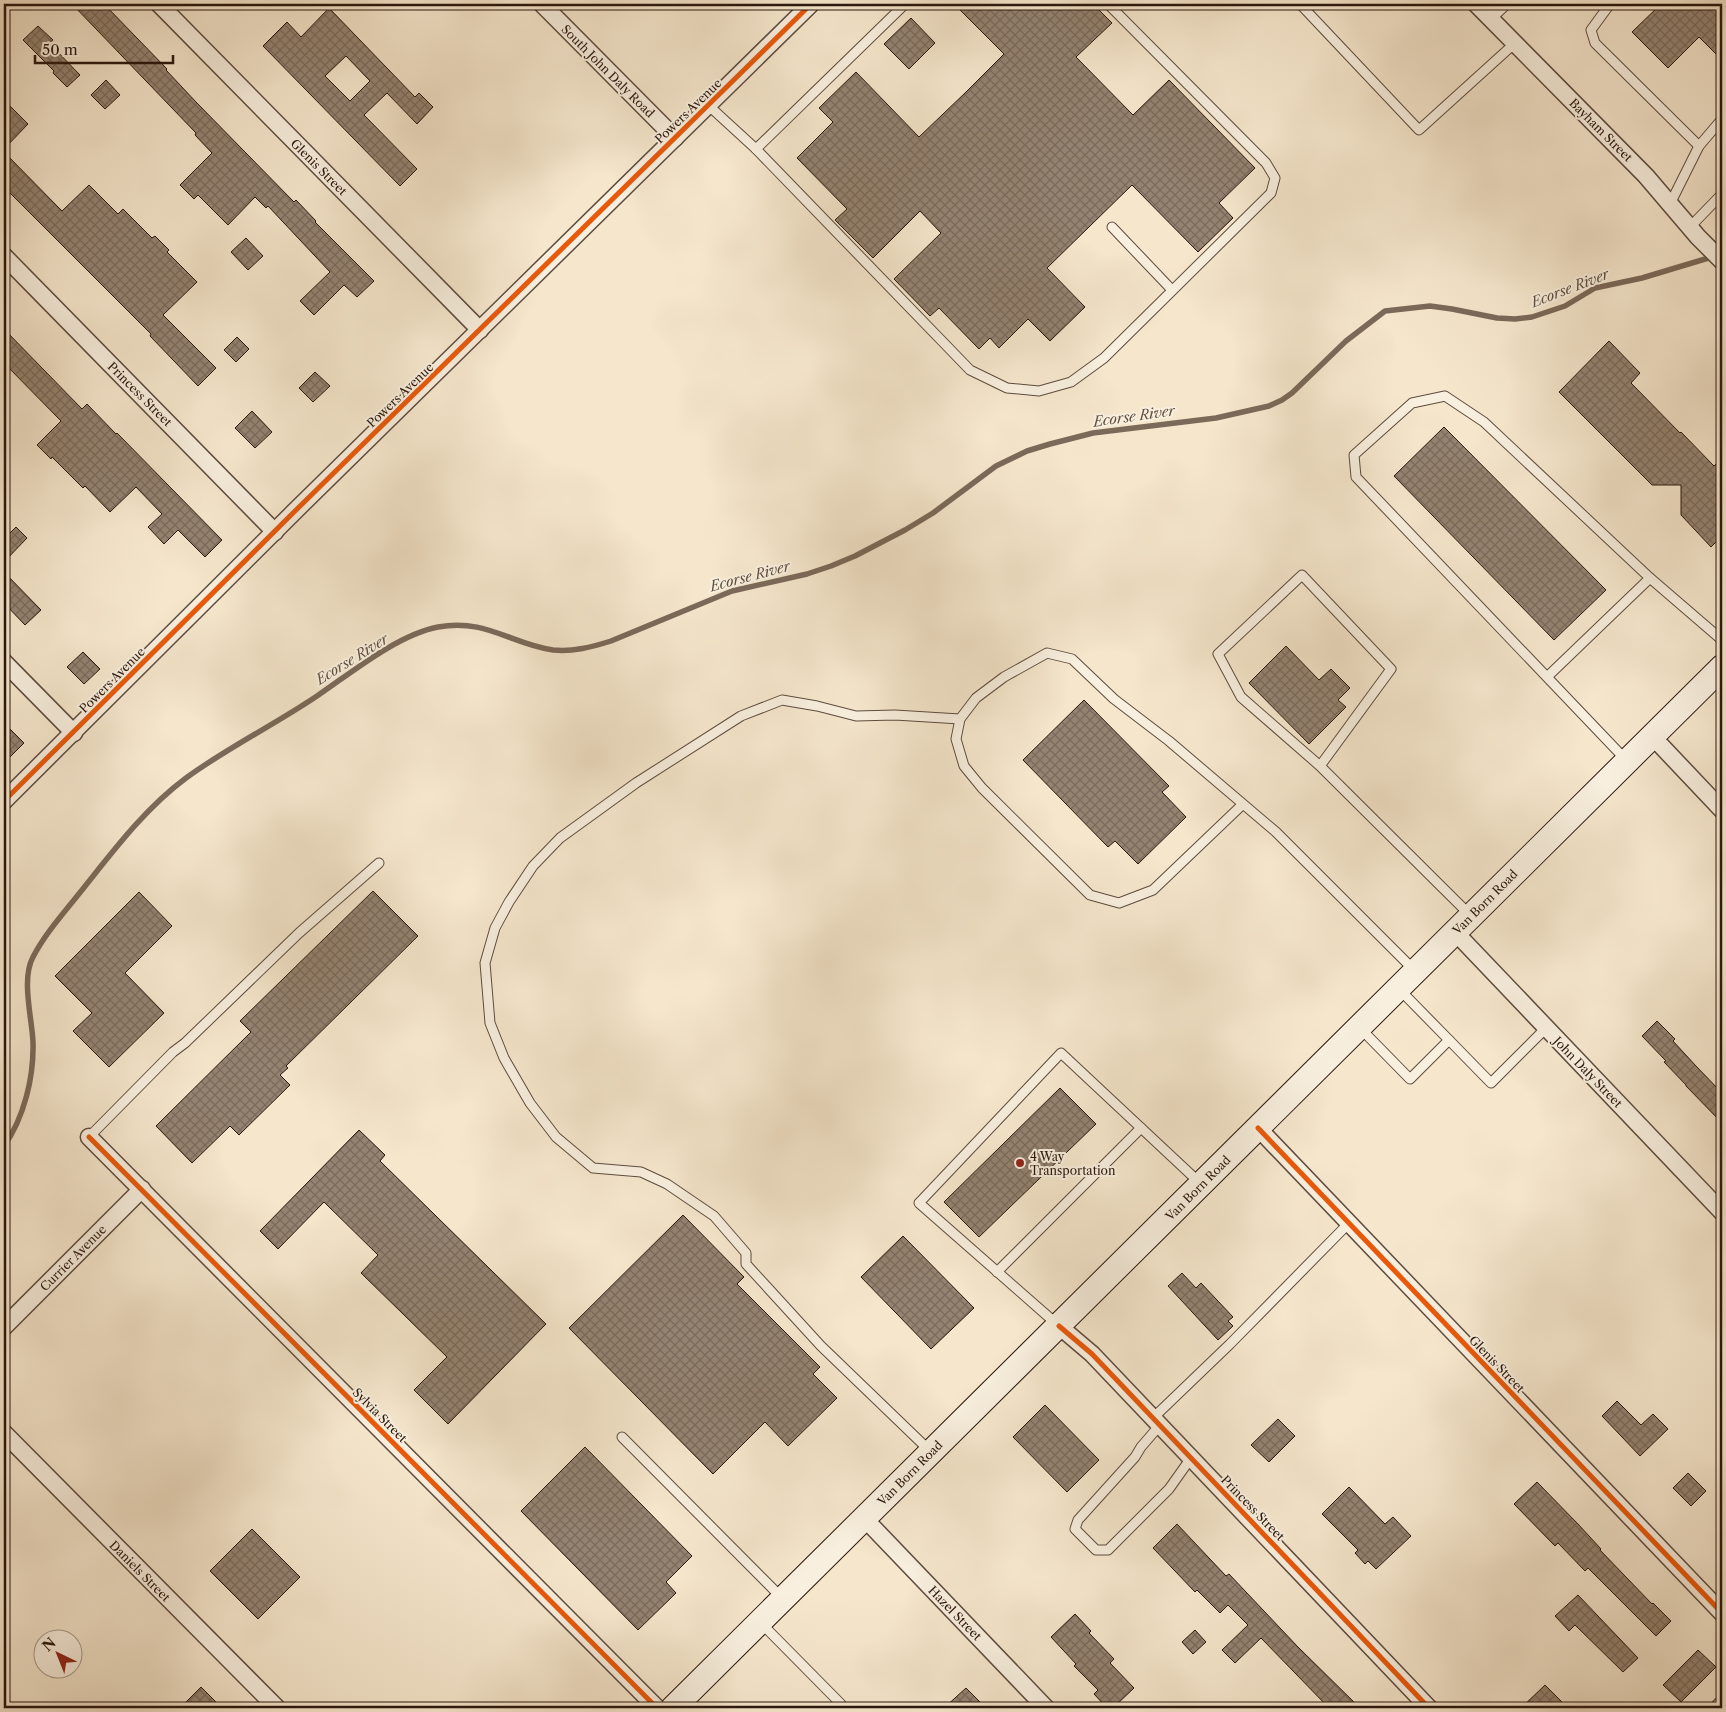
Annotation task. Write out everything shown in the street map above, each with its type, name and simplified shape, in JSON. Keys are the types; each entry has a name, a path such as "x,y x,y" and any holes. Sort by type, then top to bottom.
{"main road":[{"name":"Van Born Road","path":"673,1708 1722,667"}],"street":[{"name":"Glenis Street","path":"159,4 480,330"},
{"name":"South John Daly Road","path":"542,4 675,138"},
{"name":"Powers Avenue","path":"4,801 811,4"},
{"name":"Bayham Street","path":"1476,4 1646,176 1694,232 1722,261"},
{"name":"Princess Street","path":"4,256 275,532"},
{"path":"4,662 74,733"},
{"path":"1652,736 1722,810"},
{"name":"John Daly Street","path":"1463,924 1546,1028 1722,1212"},
{"name":"Glenis Street","path":"1258,1128 1722,1613"},
{"name":"Sylvia Street","path":"89,1136 657,1708"},
{"name":"Currier Avenue","path":"4,1327 142,1190"},
{"name":"Princess Street","path":"1059,1326 1092,1354 1429,1708"},
{"name":"Daniels Street","path":"4,1433 276,1708"},
{"name":"Hazel Street","path":"864,1518 1046,1708"},
{"path":"1718,1708 1722,1705"}],"lane":[{"path":"756,149 905,4"},
{"path":"708,105 756,149 970,370 1007,388 1039,391 1071,382 1104,358 1271,192 1275,178 1266,163 1108,4"},
{"path":"1300,4 1419,130 1515,43"},
{"path":"1491,19 1507,4"},
{"path":"1610,4 1591,30 1595,43 1699,146"},
{"path":"1670,204 1699,146 1722,119"},
{"path":"1694,232 1722,194"},
{"path":"1112,227 1172,290"},
{"path":"1627,761 1356,477 1354,455 1412,403 1445,396 1484,422 1650,578 1722,640"},
{"path":"1320,766 1391,669 1302,575 1218,654 1241,697 1320,766 1463,924"},
{"path":"1547,677 1650,578"},
{"path":"1243,804 1153,890 1119,903 1090,895 982,788 964,766 956,739 960,719 976,698 1004,677 1047,653 1072,659 1114,699 1169,741 1276,832 1416,971"},
{"path":"931,1452 821,1346 746,1264 746,1253 714,1216 667,1184 641,1172 593,1168 556,1137 530,1103 500,1049 490,1023 485,963 495,928 509,902 533,866 560,838 636,783 741,716 782,700 817,706 856,716 895,715 960,719"},
{"path":"89,1136 173,1052 185,1043 299,933 379,863"},
{"path":"1398,988 1490,1083 1546,1028"},
{"path":"1359,1027 1410,1078 1449,1040"},
{"path":"1059,1326 919,1203 1061,1053 1201,1185"},
{"path":"997,1272 1141,1128"},
{"path":"1191,1458 1169,1489 1108,1550 1096,1550 1075,1529 1078,1520 1135,1457 1157,1422 1230,1344 1349,1223"},
{"path":"622,1437 783,1599"},
{"path":"760,1622 841,1704 840,1708"}],"building":[{"path":"72,4 104,4 196,102 294,202 296,200 315,222 374,281 357,297 344,285 314,315 300,301 330,272 268,206 266,208 255,197 228,225 198,195 194,199 180,185 212,153 195,135 196,133"},
{"path":"954,4 1093,4 1112,23 1076,57 1133,115 1169,80 1255,168 1219,203 1233,218 1198,252 1132,185 1047,268 1085,307 1050,341 1028,319 999,348 990,338 979,349 939,308 930,316 894,279 941,233 920,211 873,258 835,220 847,209 797,158 833,122 819,108 856,72 919,137 966,92 1004,54"},
{"path":"1661,4 1722,4 1722,60 1699,37 1668,68 1632,32"},
{"path":"329,8 415,97 419,93 433,107 417,124 387,93 364,115 417,169 400,186 263,46 287,22 301,37","holes":["346,56 370,81 350,101 325,76"]},
{"path":"911,18 935,43 909,69 884,44"},
{"path":"38,26 53,40 49,43 80,75 67,87 23,40"},
{"path":"106,80 120,95 105,109 91,95"},
{"path":"4,100 28,124 4,149"},
{"path":"4,152 62,211 89,185 118,214 123,209 152,238 155,236 169,250 167,252 197,282 163,315 216,368 198,386 150,336 151,334 4,187"},
{"path":"246,238 263,256 248,270 231,252"},
{"path":"4,329 82,409 87,404 117,433 222,540 205,557 178,530 164,544 148,527 162,514 136,487 110,512 85,486 83,488 37,445 61,421 4,363"},
{"path":"237,337 249,349 236,362 224,350"},
{"path":"1609,341 1640,373 1631,383 1714,466 1722,458 1722,536 1711,547 1681,515 1681,485 1652,485 1559,392"},
{"path":"315,372 330,386 313,402 299,388"},
{"path":"252,411 272,432 255,448 235,428"},
{"path":"1444,427 1606,590 1554,640 1394,476"},
{"path":"16,527 27,538 4,562 4,539"},
{"path":"4,572 41,610 25,625 4,603"},
{"path":"1286,646 1319,680 1331,669 1350,688 1338,700 1346,707 1309,744 1249,683"},
{"path":"83,652 100,669 84,684 67,667"},
{"path":"1084,700 1169,786 1162,792 1186,817 1138,864 1115,841 1108,847 1023,760"},
{"path":"4,723 24,743 4,763"},
{"path":"373,891 418,936 286,1066 288,1068 280,1075 290,1085 239,1135 230,1126 192,1163 156,1126 251,1032 240,1021"},
{"path":"139,892 172,926 125,973 164,1013 109,1067 73,1031 92,1013 55,976"},
{"path":"1657,1021 1675,1039 1673,1041 1722,1093 1722,1123 1642,1036"},
{"name":"4 Way Transportation","path":"1060,1088 1096,1124 979,1237 944,1202"},
{"path":"359,1130 385,1155 380,1161 546,1324 448,1424 414,1390 447,1357 361,1273 378,1255 324,1202 278,1249 260,1231"},
{"path":"683,1215 744,1277 737,1284 820,1367 813,1374 837,1398 788,1446 765,1422 713,1474 569,1328"},
{"path":"903,1236 974,1308 931,1349 861,1277"},
{"path":"1182,1273 1196,1288 1201,1283 1233,1317 1228,1321 1233,1326 1218,1340 1168,1286"},
{"path":"1617,1401 1641,1425 1653,1414 1668,1429 1640,1456 1602,1416"},
{"path":"1045,1405 1099,1460 1067,1492 1013,1437"},
{"path":"1278,1419 1295,1436 1269,1462 1251,1445"},
{"path":"585,1447 692,1556 666,1582 676,1593 638,1630 521,1511"},
{"path":"1688,1473 1706,1491 1691,1506 1673,1488"},
{"path":"1537,1482 1652,1604 1671,1621 1656,1636 1588,1568 1585,1571 1558,1543 1555,1546 1514,1504"},
{"path":"1349,1487 1385,1524 1393,1517 1411,1536 1376,1569 1368,1561 1365,1564 1355,1553 1358,1550 1322,1514"},
{"path":"1177,1524 1226,1576 1229,1574 1298,1647 1360,1708 1329,1708 1261,1638 1235,1663 1222,1650 1248,1625 1228,1605 1220,1613 1197,1590 1195,1592 1153,1548"},
{"path":"252,1529 300,1577 258,1619 210,1571"},
{"path":"1578,1595 1638,1658 1623,1672 1575,1625 1569,1631 1555,1616"},
{"path":"1075,1614 1091,1631 1089,1633 1114,1659 1110,1663 1134,1688 1113,1708 1107,1708 1094,1694 1098,1690 1074,1666 1076,1664 1051,1637"},
{"path":"1195,1630 1206,1642 1193,1654 1182,1642"},
{"path":"1698,1650 1716,1667 1681,1702 1663,1685"},
{"path":"1545,1685 1568,1708 1521,1708"},
{"path":"201,1687 222,1708 180,1708"},
{"path":"966,1688 986,1708 944,1708"}],"waterway":[{"name":"Ecorse River","path":"4,1146 17,1123 30,1083 33,1055 27,987 30,966 33,957 60,917 128,833 170,791 218,757 301,707 391,646 422,631 455,625 484,629 524,643 553,650 575,650 611,641 732,591 807,574 855,556 933,513 996,466 1027,451 1093,433 1216,418 1269,406 1292,393 1346,341 1385,311 1430,306 1497,318 1515,319 1532,317 1565,306 1595,288 1642,278 1715,256"}],"cycle path":[{"path":"4,801 293,513 811,4"},
{"path":"1258,1128 1722,1613"},
{"path":"89,1137 657,1708"},
{"path":"1059,1326 1092,1354 1429,1708"}],"place":[{"name":"4 Way Transportation","path":"1020,1163"}]}
